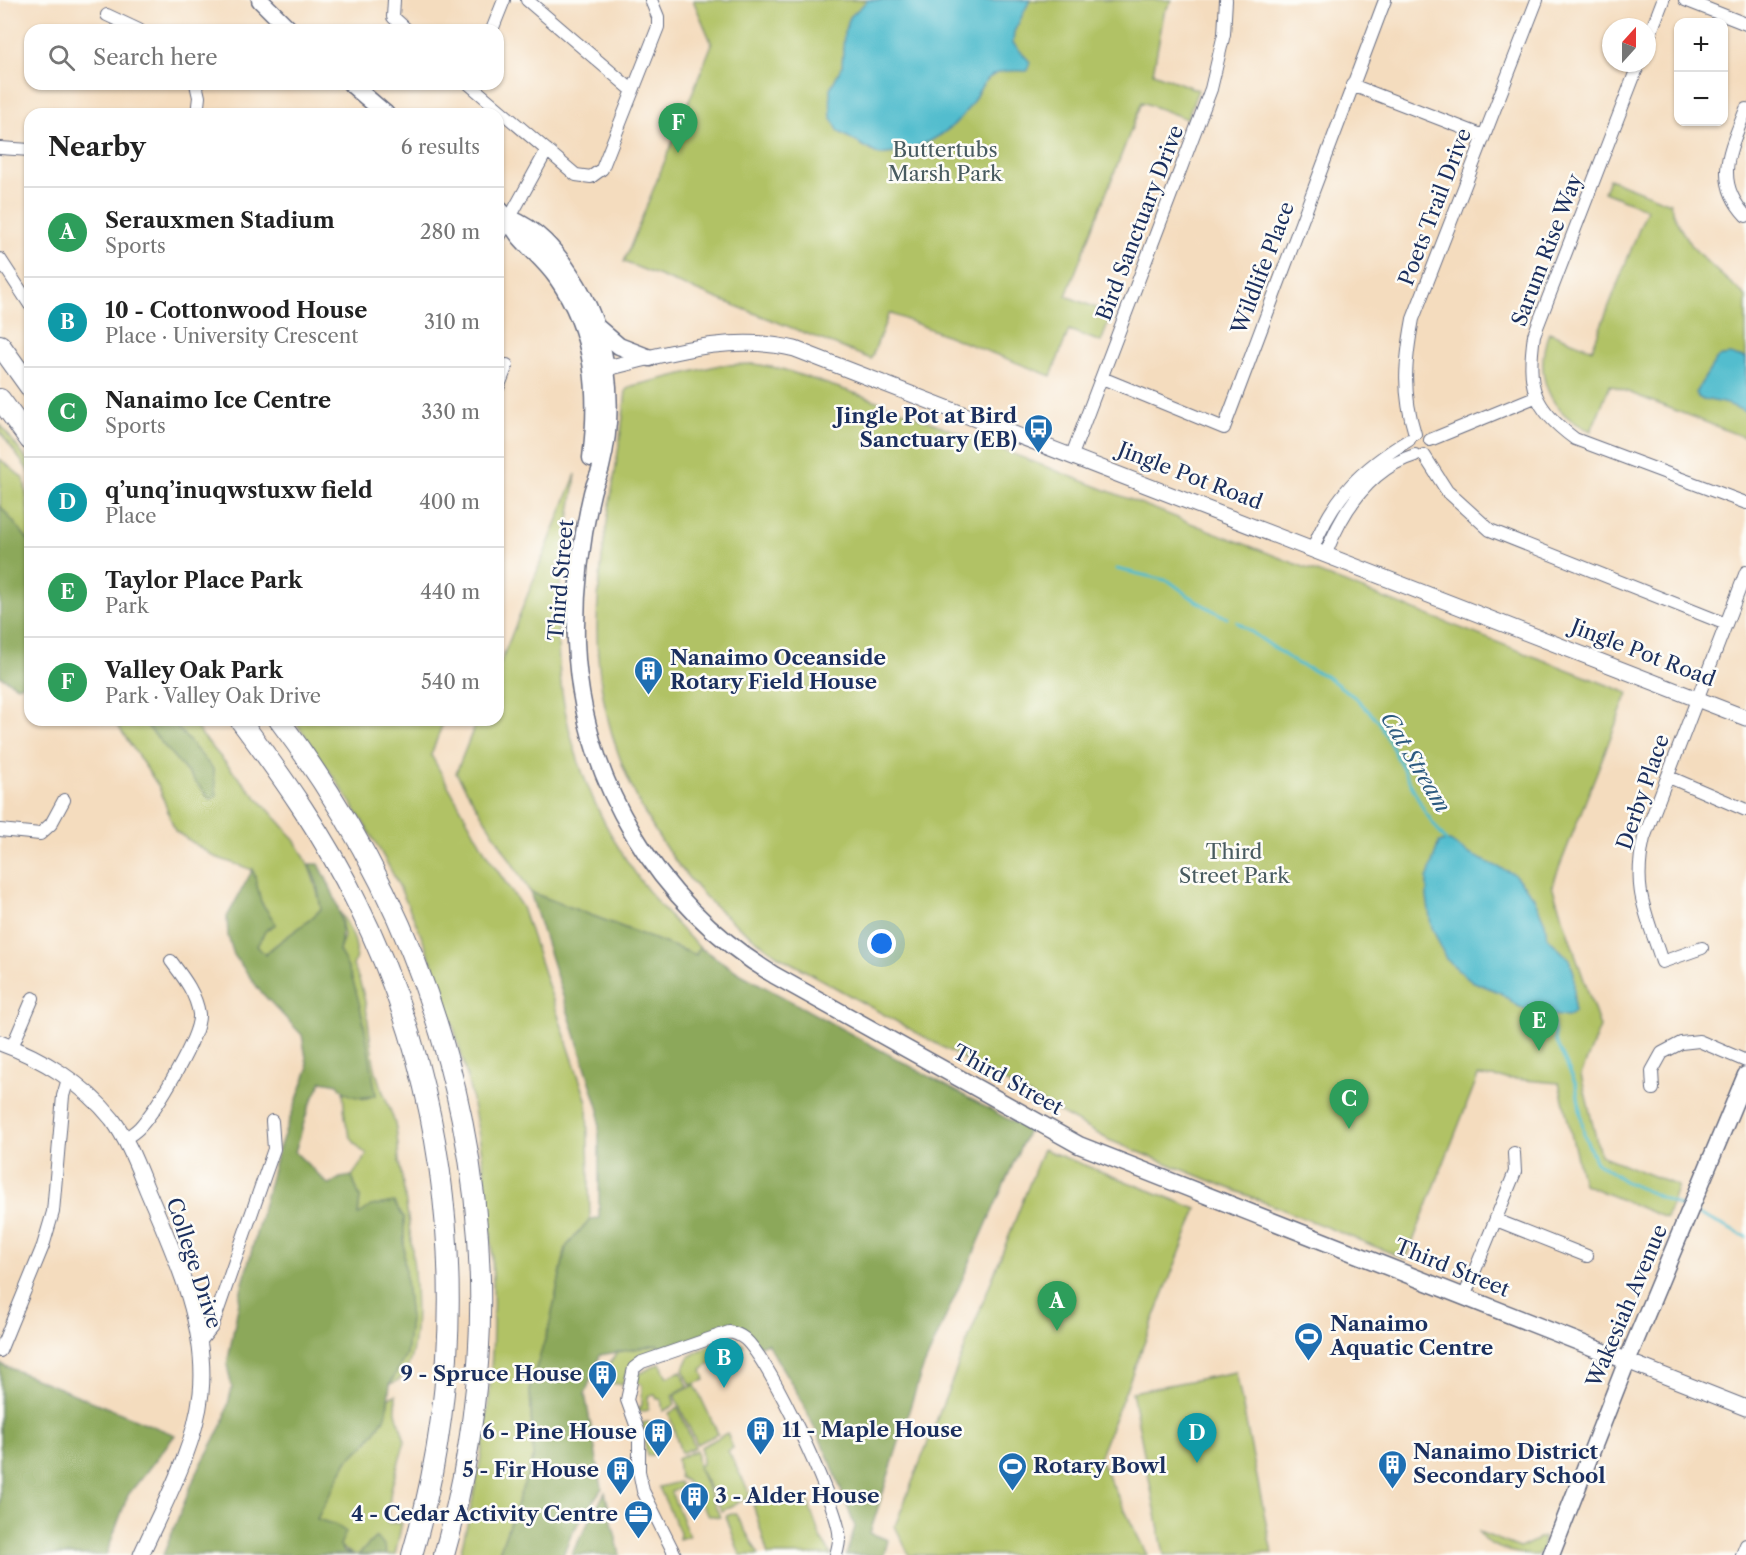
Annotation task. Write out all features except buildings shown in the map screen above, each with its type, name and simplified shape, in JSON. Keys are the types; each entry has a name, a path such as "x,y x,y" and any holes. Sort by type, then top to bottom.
{"highway":[{"path":"0,345 24,379"},
{"path":"0,399 24,432"},
{"path":"244,726 315,826 362,912 404,1017 431,1119 447,1234 449,1329 438,1443 412,1555"},
{"path":"283,726 343,813 393,906 432,1004 464,1124 478,1238 479,1354 465,1468 444,1555"}],"main road":[{"path":"260,0 284,24"},
{"path":"358,90 379,108"},
{"path":"504,213 529,226 555,253 576,282 597,327 600,370"},
{"path":"504,213 520,236 548,265 568,296 600,370"},
{"path":"597,327 620,346 650,358"},
{"name":"Third Street","path":"600,370 590,466 592,492 578,586 576,622 579,678 588,726 607,783 636,840 673,891 713,931 774,975 1079,1145 1627,1361"},
{"name":"Wakesiah Avenue","path":"1551,1555 1627,1361 1746,1075"}],"street":[{"path":"394,0 393,17 401,24"},
{"path":"494,24 504,0"},
{"path":"527,0 633,91"},
{"path":"504,113 576,175 591,177 602,169 658,27 658,17 651,0"},
{"name":"Bird Sanctuary Drive","path":"1072,455 1211,89 1224,33 1226,0"},
{"name":"Wildlife Place","path":"1102,378 1224,428 1385,0"},
{"name":"Poets Trail Drive","path":"1412,437 1404,364 1413,319 1537,0"},
{"path":"1656,18 1663,0"},
{"path":"1685,0 1746,24"},
{"path":"107,15 126,24"},
{"name":"Sarum Rise Way","path":"1636,72 1534,335 1529,369 1534,397 1552,422 1575,439 1746,503"},
{"path":"1352,85 1484,136"},
{"path":"197,90 197,108"},
{"path":"477,90 498,108"},
{"path":"1746,109 1726,167 1733,201 1746,216"},
{"path":"0,148 24,150"},
{"path":"504,213 547,150"},
{"path":"0,259 24,296"},
{"name":"Jingle Pot Road","path":"600,370 735,342 780,345 811,354 1746,718"},
{"path":"504,373 507,365"},
{"path":"1430,440 1534,397"},
{"path":"1422,434 1430,440 1431,447 1419,455 1396,461 1356,496 1320,551 1327,516 1338,499 1365,471 1412,437 1422,434"},
{"path":"1412,437 1410,451 1419,455 1447,491 1490,530 1726,624"},
{"path":"1697,698 1746,572"},
{"name":"Derby Place","path":"1697,698 1644,838 1638,867 1638,889 1662,962 1702,948"},
{"path":"1669,777 1746,810"},
{"path":"0,830 40,834 51,824 64,800"},
{"path":"124,1139 141,1127 191,1047 197,1032 199,1015 195,1000 171,961"},
{"path":"6,1045 33,998"},
{"path":"1653,1089 1652,1071 1662,1053 1681,1043 1699,1041 1746,1061"},
{"name":"College Drive","path":"6,1045 68,1079 95,1100 124,1139 168,1241 199,1343 202,1383 195,1423 141,1555"},
{"path":"0,1351 43,1246 53,1212 58,1185 63,1096 68,1079"},
{"path":"199,1343 212,1327 274,1149 273,1121"},
{"path":"1464,1298 1515,1172 1514,1153"},
{"path":"1496,1220 1587,1256"},
{"path":"675,1555 643,1491 639,1471 639,1432 627,1400 628,1383 633,1368 642,1362 674,1353 729,1332 738,1334 752,1346 802,1436 830,1502 840,1534 836,1555"},
{"name":"Third Street","path":"1627,1361 1746,1408"},
{"path":"1742,1555 1746,1545"}],"green space":[{"name":"Buttertubs Marsh Park","path":"693,0 1172,0 1164,13 1153,73 1198,90 1187,119 1142,102 1066,296 1112,314 1101,342 1069,330 1051,376 889,313 871,359 624,262 712,44"},
{"path":"1609,179 1670,203 1675,218 1690,244 1746,296 1746,438 1610,385 1591,431 1564,414 1548,391 1543,364 1544,348 1549,332 1592,349 1647,209 1604,192"},
{"name":"Third Street Park","path":"755,364 782,369 869,398 1628,693 1552,886 1600,1027 1581,1075 1600,1155 1678,1186 1666,1218 1583,1184 1559,1083 1478,1076 1406,1259 1109,1140 777,955 718,909 677,863 656,832 638,801 623,767 603,698 598,662 598,596 626,390 632,386 720,365"},
{"path":"0,424 24,456 24,465 0,432"},
{"path":"0,459 24,479 24,535 0,506"},
{"path":"576,474 558,609 560,674 567,718 579,761 595,802 615,842 640,879 668,914 699,947 696,955 530,892 456,773 475,726 504,726 504,654"},
{"path":"0,506 24,535 24,684 17,686 0,676"},
{"path":"118,726 147,726 210,799 185,739 175,726 195,726 295,841 310,870 321,909 264,955 257,946 266,930 276,924 261,902 253,870 215,857 175,831 159,787"},
{"path":"147,726 176,726 213,769 217,795 210,799"},
{"path":"298,726 442,726 431,755 487,855 522,907 587,1102 590,1219 566,1247 549,1327 530,1387 533,1459 498,1555 460,1555 482,1450 490,1386 493,1321 492,1257 487,1192 478,1129 464,1066 446,1004 424,943 387,862 336,780"},
{"path":"309,864 319,864 338,906 342,928 339,951 347,965 359,1001 376,1095 355,1097 341,1089 338,1084 322,1081 308,1109 295,1152 329,1185 340,1178 352,1176 360,1198 358,1215 371,1206 394,1202 404,1218 404,1261 410,1319 406,1355 390,1384 386,1416 366,1444 347,1461 317,1519 336,1525 346,1532 340,1545 344,1552 355,1555 163,1555 195,1476 223,1424 232,1388 227,1365 241,1291 277,1154 308,1069 302,1035 260,991 234,955 228,936 227,917 253,869 261,902 276,924 266,930 257,946 265,955 321,909 317,884"},
{"path":"530,892 696,955 699,947 739,973 1028,1130 921,1373 870,1533 888,1540 884,1555 846,1555 855,1527 831,1463 801,1399 767,1343 760,1346 739,1327 719,1327 694,1340 662,1351 658,1345 600,1355 585,1394 602,1488 572,1533 563,1555 498,1555 533,1459 530,1387 549,1327 566,1247 590,1219 599,1218 599,1110"},
{"path":"340,912 355,945 353,966 365,1004 372,1055 396,1129 411,1244 416,1318 412,1349 404,1373 390,1384 406,1355 410,1319 404,1261 404,1218 358,1215 360,1198 352,1176 367,1155 359,1149 347,1128 343,1092 364,1099 376,1095 359,1009 339,951 344,936"},
{"path":"1043,1149 1197,1209 1099,1458 1147,1555 909,1555 895,1526"},
{"path":"720,1339 735,1339 744,1346 706,1366 702,1370 705,1380 691,1385 683,1370 690,1356"},
{"path":"659,1345 662,1351 628,1368 622,1384 605,1383 604,1379 595,1381 620,1350"},
{"path":"660,1363 667,1377 681,1371 688,1386 672,1395 675,1405 663,1411 661,1399 657,1399 655,1395 648,1396 648,1410 637,1412 642,1405 642,1385 636,1381 639,1374"},
{"path":"0,1364 175,1435 128,1495 106,1555 0,1555"},
{"path":"1236,1372 1272,1553 1164,1555 1132,1392"},
{"path":"695,1385 718,1434 697,1444 674,1395"},
{"path":"396,1395 396,1412 405,1441 391,1489 387,1523 402,1523 395,1555 386,1555 385,1546 376,1537 358,1555 340,1546 317,1519 347,1461 366,1444 386,1416 389,1397"},
{"path":"678,1408 695,1447 681,1453 669,1413"},
{"path":"649,1422 653,1435 655,1435 655,1454 647,1456 642,1423"},
{"path":"727,1433 733,1448 728,1451 751,1496 722,1511 698,1467 720,1517 708,1515 686,1481 679,1477 677,1459 696,1450 698,1466 702,1464 701,1447"},
{"path":"679,1482 682,1487 671,1492 689,1536 679,1539 680,1533 659,1487"},
{"path":"605,1492 620,1555 571,1555"},
{"path":"774,1497 807,1499 821,1539 832,1555 768,1555 753,1504"},
{"path":"735,1513 759,1555 740,1555 726,1516"},
{"path":"1479,1532 1520,1548 1543,1537 1543,1549 1537,1555 1513,1552 1489,1543"},
{"path":"376,1537 385,1546 386,1555 358,1555"}],"water":[{"path":"868,0 1030,0 1014,32 1013,43 1030,62 1027,71 1006,71 995,74 983,84 962,117 941,134 918,146 879,155 839,132 831,117 830,89 842,66 844,33 850,17"},
{"path":"1729,355 1746,358 1746,412 1728,404 1699,398 1695,393 1718,357"},
{"path":"1450,841 1469,854 1514,874 1533,896 1545,923 1547,937 1569,959 1574,973 1574,1012 1567,1017 1530,1012 1516,1005 1501,993 1472,981 1446,959 1431,925 1427,879 1439,842"}],"waterway":[{"name":"Cat Stream","path":"1117,569 1169,581 1196,601 1227,618"},
{"name":"Cat Stream","path":"1237,622 1296,663 1326,676 1357,699 1379,722 1425,812 1446,841"},
{"name":"Cat Stream","path":"1552,1015 1555,1040 1576,1085 1584,1134 1595,1161 1624,1181 1685,1208"},
{"name":"Cat Stream","path":"1694,1212 1746,1237"}],"place":[{"name":"Valley Oak Park","path":"678,153"},
{"name":"Jingle Pot at Bird Sanctuary (EB)","path":"1038,454"},
{"name":"Nanaimo Oceanside Rotary Field House","path":"649,696"},
{"name":"Taylor Place Park","path":"1539,1051"},
{"name":"Nanaimo Ice Centre","path":"1349,1129"},
{"name":"Serauxmen Stadium","path":"1057,1331"},
{"name":"Nanaimo Aquatic Centre","path":"1309,1362"},
{"name":"10 - Cottonwood House","path":"724,1388"},
{"name":"9 - Spruce House","path":"603,1400"},
{"name":"11 - Maple House","path":"761,1456"},
{"name":"6 - Pine House","path":"658,1458"},
{"name":"q’unq’inuqwstuxw field","path":"1197,1463"},
{"name":"Nanaimo District Secondary School","path":"1392,1490"},
{"name":"Rotary Bowl","path":"1012,1492"},
{"name":"5 - Fir House","path":"620,1496"},
{"name":"3 - Alder House","path":"694,1522"},
{"name":"4 - Cedar Activity Centre","path":"639,1540"}]}
